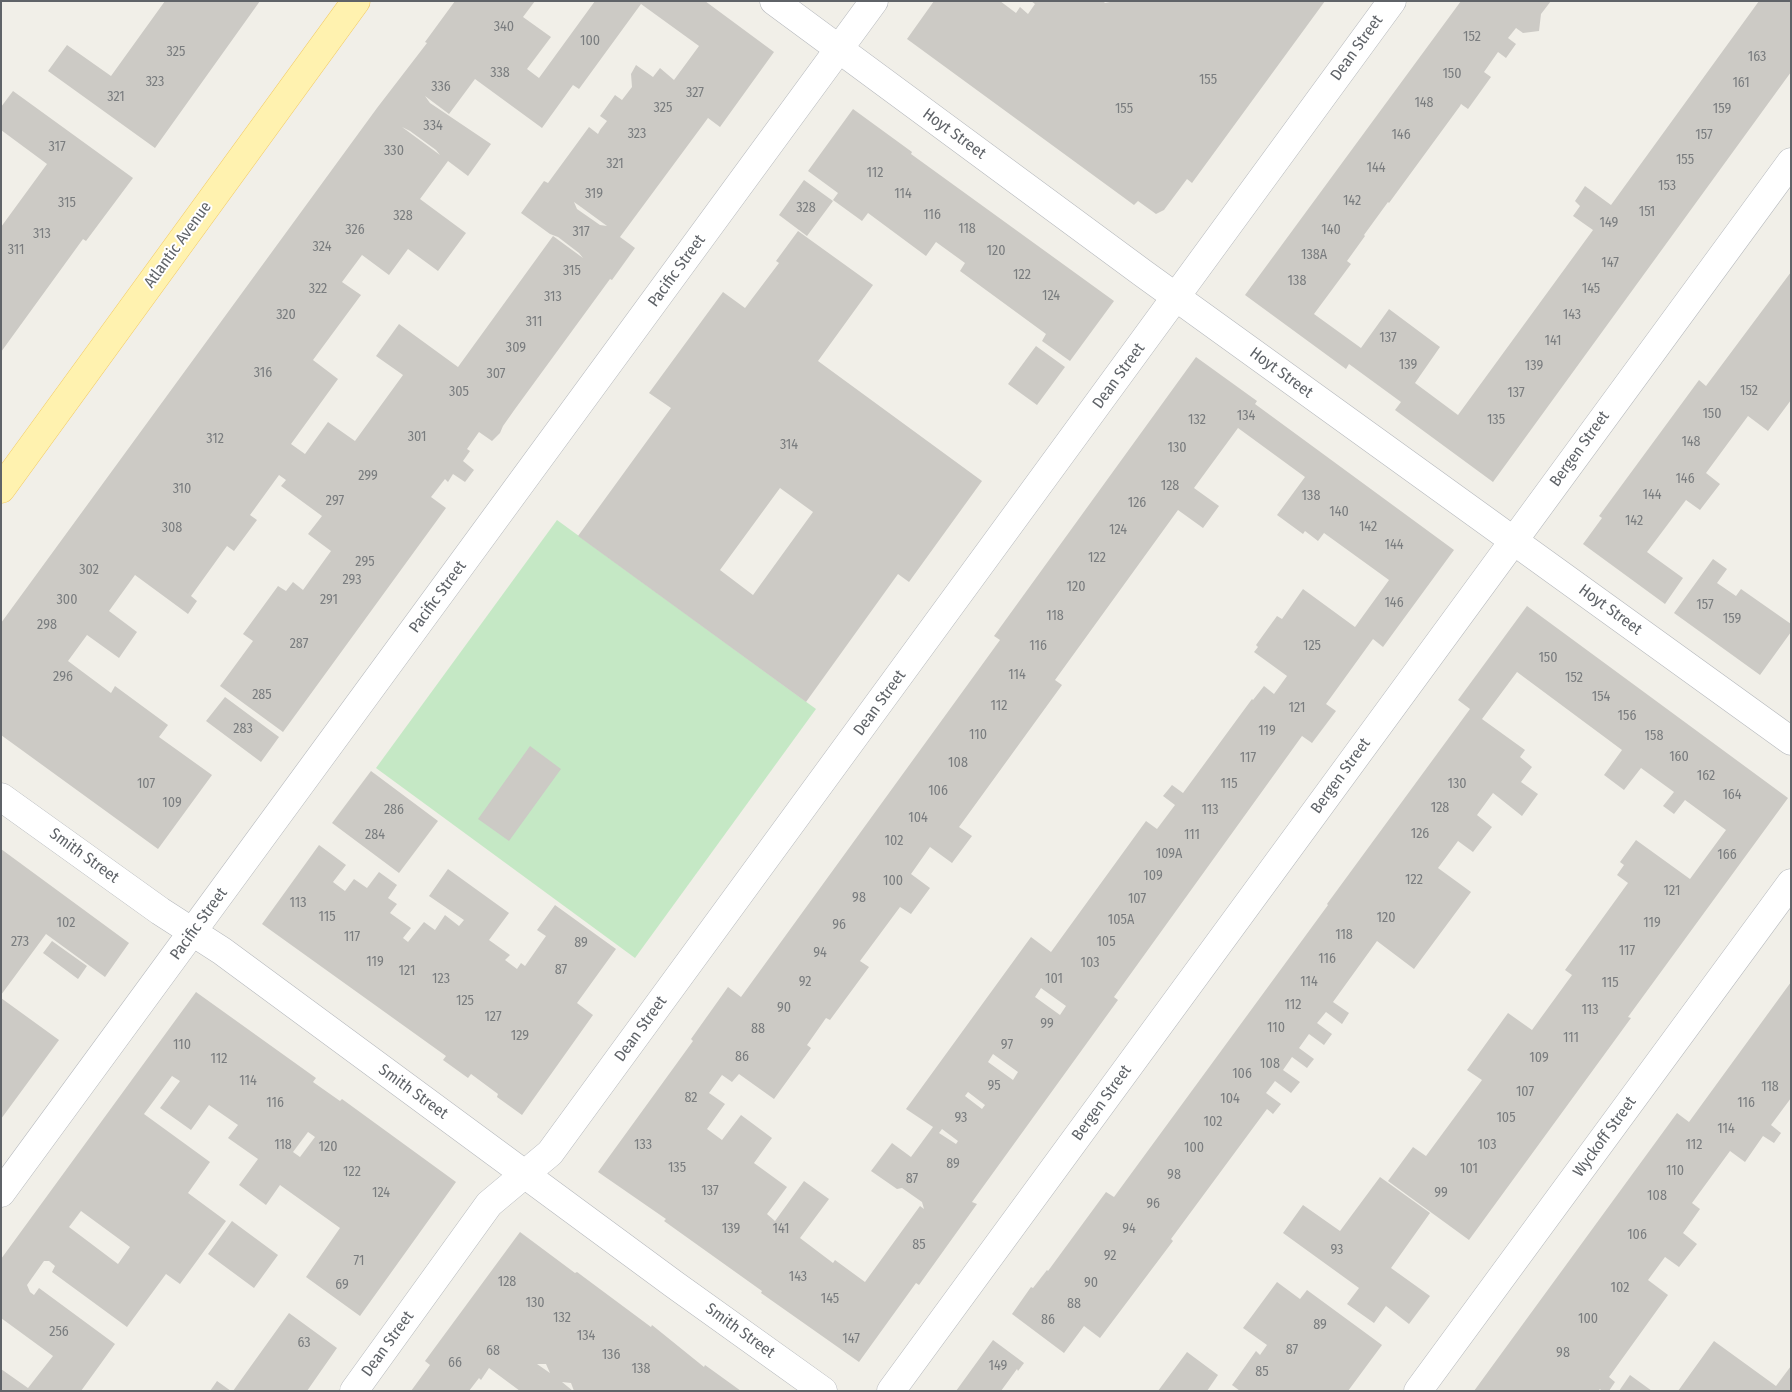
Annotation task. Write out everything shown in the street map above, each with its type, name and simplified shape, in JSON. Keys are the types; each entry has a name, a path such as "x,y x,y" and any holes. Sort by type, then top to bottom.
{"main road":[{"name":"Atlantic Avenue","path":"1,489 356,1"}],"street":[{"name":"Hoyt Street","path":"774,1 1176,297 1791,741"},
{"name":"Pacific Street","path":"1,1194 874,1"},
{"name":"Dean Street","path":"354,1391 489,1204 550,1153 1392,1"},
{"name":"Bergen Street","path":"891,1391 1791,162"},
{"name":"Smith Street","path":"1,797 160,911 222,951 524,1174 823,1391"},
{"name":"Wyckoff Street","path":"1418,1391 1791,882"}],"green space":[{"path":"557,520 816,709 635,958 376,768"}],"building":[{"path":"165,1 260,1 155,148 48,71 67,45 111,76"},
{"path":"455,1 535,1 523,17 551,37 527,69 539,78 595,1 705,1 774,52 720,127 708,118 620,237 635,248 612,280 610,279 515,409 500,433 492,441 479,432 467,449 470,451 463,461 474,470 465,482 453,474 448,482 445,479 431,497 446,508 283,732 220,686 253,641 243,634 278,586 286,591 293,582 303,590 331,551 308,534 322,516 281,486 286,480 279,475 250,515 257,520 234,551 227,546 191,596 197,601 188,614 135,575 109,611 137,632 119,658 87,635 68,661 111,693 115,686 168,725 159,737 212,775 158,849 1,735 1,623 377,108 427,43 425,42","holes":["641,4 699,46 674,80 660,68 653,77 636,65 631,74 632,87 622,100 615,95 600,116 607,121 598,134 589,127 548,183 544,181 521,213 550,234 558,237 583,258 553,236 458,367 399,324 376,356 403,375 355,441 328,422 305,454 291,444 338,379 313,360 361,295 342,282 362,255 389,275 408,249 438,271 466,233 420,199 448,161 468,176 491,144 430,103 425,96 449,114 475,79 542,128 573,85 579,89","402,127 436,150 440,155","574,202 607,226 600,225 577,209"]},
{"path":"934,1 1000,1 1016,13 1020,7 1028,14 1035,4 1031,1 1103,1 1105,3 1115,1 1325,1 1192,183 1187,179 1164,210 1156,214 1138,201 1134,205 907,39"},
{"path":"1461,1 1551,1 1541,14 1539,31 1523,33 1516,28 1508,38 1516,44 1506,58 1498,52 1484,72 1491,77 1468,109 1461,104 1364,235 1347,261 1351,264 1314,314 1361,348 1389,309 1440,347 1415,383 1458,415 1593,230 1573,216 1580,206 1575,201 1585,186 1611,205 1759,1 1791,1 1791,72 1493,482 1395,410 1401,402 1349,364 1346,369 1245,295"},
{"path":"13,91 133,178 86,241 83,239 1,352 1,227 47,164 1,130 1,107"},
{"path":"853,109 912,152 911,154 1114,301 1070,361 1042,341 1046,334 960,271 965,263 936,242 926,256 868,213 862,221 833,200 838,193 808,171"},
{"path":"804,180 833,201 807,236 779,215"},
{"path":"798,231 873,285 818,361 982,481 909,582 898,574 806,702 578,536 671,408 649,393 723,292 745,308 779,263 776,261","holes":["780,488 813,512 753,595 720,570"]},
{"path":"1791,272 1791,400 1768,431 1748,416 1706,473 1720,484 1700,510 1686,500 1647,552 1683,578 1665,604 1583,544 1602,518 1599,516 1699,380 1706,386"},
{"path":"1036,346 1065,367 1037,405 1008,384"},
{"path":"1196,357 1257,401 1255,404 1454,550 1383,647 1373,639 1326,704 1336,711 1312,743 1302,736 1114,997 1118,1000 972,1202 977,1204 919,1285 916,1283 859,1362 761,1293 762,1291 664,1221 666,1219 598,1172 693,1041 691,1039 728,987 741,997 1000,640 994,636","holes":["1238,428 1305,477 1277,515 1303,534 1305,531 1318,541 1324,533 1389,580 1355,627 1303,589 1282,619 1277,616 1256,645 1258,647 1254,652 1287,676 1274,694 1264,686 1252,699 1183,793 1172,785 1163,796 1175,805 1157,829 1146,821 1051,952 1031,937 906,1109 933,1127 911,1157 892,1143 871,1171 897,1189 902,1188 922,1202 924,1209 920,1206 865,1282 835,1260 833,1263 800,1238 829,1199 804,1181 775,1221 767,1214 787,1187 754,1163 772,1138 741,1115 722,1140 707,1129 725,1104 709,1093 722,1075 732,1082 739,1074 774,1099 811,1048 807,1045 826,1018 830,1020 869,967 860,961 900,907 911,914 930,888 911,874 930,847 952,863 972,836 959,827 1062,685 1055,680 1178,510 1203,528 1219,506 1194,488","1041,988 1066,1006 1060,1015 1035,997","993,1054 1018,1072 1013,1080 988,1062","968,1092 985,1105 982,1109 965,1096","942,1129 958,1141 956,1144 939,1133"]},
{"path":"1713,559 1727,569 1717,583 1736,596 1741,589 1791,624 1791,632 1760,675 1674,613"},
{"path":"1527,606 1788,798 1628,1017 1631,1018 1469,1240 1388,1181 1413,1147 1426,1156 1482,1080 1467,1070 1508,1013 1532,1030 1572,975 1565,970 1628,883 1617,875 1624,865 1620,862 1636,840 1690,879 1726,830 1685,800 1674,814 1663,806 1674,792 1641,768 1624,790 1604,775 1622,750 1517,672 1482,719 1525,750 1520,757 1532,767 1521,782 1538,794 1522,816 1493,793 1477,815 1492,827 1473,852 1458,841 1438,868 1471,892 1414,969 1377,941 1333,1002 1349,1013 1342,1024 1326,1012 1317,1023 1332,1034 1324,1045 1309,1034 1299,1048 1314,1059 1307,1068 1292,1057 1283,1070 1300,1082 1291,1093 1275,1081 1266,1093 1281,1104 1273,1114 1267,1109 1171,1239 1173,1241 1100,1338 1084,1326 1064,1353 1012,1314 1031,1287 1033,1288 1048,1271 1106,1192 1114,1197 1328,905 1470,709 1458,700"},
{"path":"225,697 279,737 261,762 206,721"},
{"path":"530,746 561,769 509,841 478,819"},
{"path":"371,771 438,821 399,873 332,823"},
{"path":"319,845 346,865 333,882 345,891 354,879 367,888 379,872 397,885 388,898 397,904 390,913 411,928 403,938 408,942 424,922 435,930 445,915 459,926 464,920 429,896 448,869 509,913 489,940 510,955 505,960 517,969 521,963 525,966 546,936 537,930 555,905 616,949 577,1003 593,1015 522,1115 497,1097 498,1094 471,1074 468,1078 443,1060 446,1056 262,924"},
{"path":"1,849 129,943 105,977 46,934 1,995"},
{"path":"52,941 87,966 78,979 43,953"},
{"path":"1791,982 1791,1098 1771,1125 1781,1133 1774,1143 1763,1136 1745,1162 1730,1151 1692,1203 1700,1209 1683,1233 1697,1244 1679,1267 1665,1257 1648,1280 1668,1295 1609,1377 1615,1382 1609,1391 1602,1391 1600,1389 1598,1391 1474,1391 1677,1113 1689,1122"},
{"path":"196,992 316,1078 313,1082 340,1101 342,1099 456,1182 360,1316 306,1277 340,1228 280,1185 266,1205 239,1185 258,1159 228,1138 238,1125 209,1105 191,1130 160,1108 180,1081 172,1076 144,1114 210,1162 188,1193 226,1221 180,1284 166,1274 127,1327 52,1272 55,1266 49,1261 44,1261 27,1285 30,1292 34,1295 39,1288 115,1344 81,1391 1,1391 1,1369 28,1388 53,1356 1,1318 1,1259","holes":["308,1132 315,1137 300,1157 293,1152","81,1211 130,1247 118,1264 69,1227"]},
{"path":"1,998 59,1040 1,1119"},
{"path":"1380,1177 1430,1213 1391,1268 1430,1296 1409,1324 1386,1306 1374,1323 1347,1304 1359,1288 1283,1233 1303,1205 1340,1231"},
{"path":"232,1221 278,1255 254,1288 208,1254"},
{"path":"520,1232 651,1327 652,1325 704,1367 705,1365 741,1391 574,1391 571,1383 562,1382 573,1391 520,1391 489,1368 481,1380 479,1378 469,1391 411,1391 430,1365 425,1361","holes":["537,1364 546,1364 550,1373"]},
{"path":"1277,1282 1300,1299 1307,1290 1382,1345 1348,1391 1240,1391 1232,1385 1256,1351 1260,1355 1267,1345 1243,1328"},
{"path":"289,1313 337,1348 307,1391 233,1391"},
{"path":"993,1340 1024,1363 1018,1371 1017,1369 1001,1391 956,1391"},
{"path":"1714,1341 1776,1386 1791,1366 1791,1391 1678,1391"},
{"path":"1187,1352 1218,1375 1207,1391 1158,1391"},
{"path":"1630,1375 1652,1391 1619,1391"},
{"path":"217,1381 231,1391 210,1391"}]}
